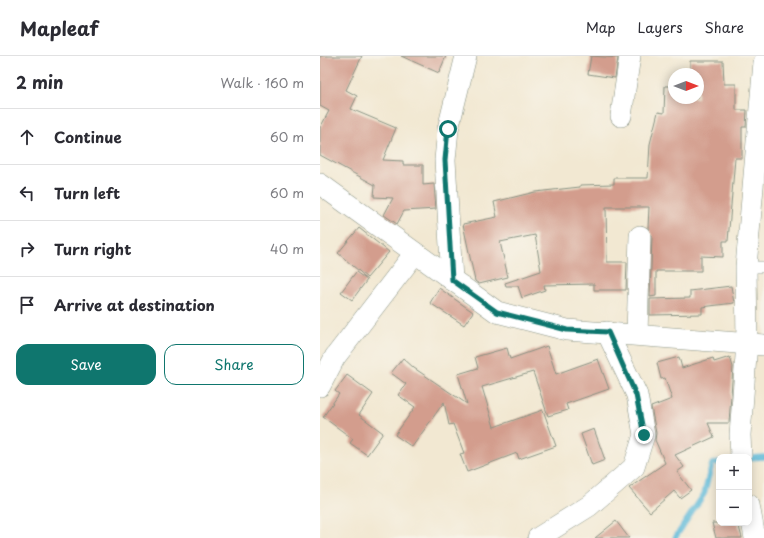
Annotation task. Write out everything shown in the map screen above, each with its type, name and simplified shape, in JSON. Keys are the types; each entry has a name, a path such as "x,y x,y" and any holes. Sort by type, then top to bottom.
{"street":[{"path":"452,280 445,160 448,129 466,56"},
{"path":"621,116 630,56"},
{"path":"741,454 756,344 755,267 764,62"},
{"path":"320,184 497,312 567,330 756,344"},
{"path":"637,334 640,236"},
{"path":"320,386 335,357 415,253"},
{"path":"538,538 589,506 634,467 644,435 636,395 608,332"},
{"path":"752,522 755,538"}],"building":[{"path":"320,56 362,56 346,90 357,96 351,109 396,128 383,160 403,161 403,165 423,165 423,185 434,184 436,209 404,211 397,224 384,215 393,198 374,197 375,185 320,155 320,128 329,111 320,106"},
{"path":"401,56 446,56 439,73"},
{"path":"591,56 618,58 615,78 588,74"},
{"path":"690,61 723,61 724,84 736,84 736,110 747,110 746,127 742,127 742,158 735,158 728,241 723,241 723,257 701,256 701,271 656,271 656,296 650,297 652,236 648,228 649,207 606,207 607,262 627,262 626,290 594,290 594,284 544,285 545,290 522,298 518,286 506,286 505,283 541,271 535,235 500,242 508,277 479,284 475,281 463,224 497,217 494,202 535,192 580,187 580,185 614,184 614,178 648,178 650,144 658,112 664,113 665,86 668,86 668,104 704,104 704,68 690,68"},
{"path":"359,228 389,252 367,278 338,253"},
{"path":"356,272 367,280 352,300 341,292"},
{"path":"731,286 734,303 702,307 702,314 650,315 650,299 690,298 690,291"},
{"path":"439,288 473,312 464,325 430,303"},
{"path":"547,346 556,374 598,359 609,389 566,404 568,410 548,416 533,372 482,387 494,427 543,410 556,446 519,459 517,453 467,472 460,454 464,453 453,424 449,425 444,402 412,447 395,435 415,407 398,395 406,384 391,373 403,358 414,368 467,404 458,374 478,368 475,357 507,348 510,359"},
{"path":"679,357 682,368 713,358 714,362 730,357 733,367 729,423 708,423 714,437 675,455 684,467 677,472 691,490 680,498 674,491 650,512 629,488 665,463 655,440 656,433 651,407 672,399 665,378 661,379 657,363"},
{"path":"347,375 373,394 359,415 383,433 367,455 350,443 353,439 323,417 339,394 335,391"},
{"path":"594,429 605,460 592,465 581,434"},
{"path":"616,521 629,538 595,538"},
{"path":"712,523 716,523 716,526 739,526 742,538 716,538"}],"waterway":[{"path":"752,458 764,457"},
{"path":"675,538 704,494 712,464 716,463"}],"route":[{"path":"448,129 445,160 452,280 497,312 567,330 608,332 636,395 644,435"}]}
